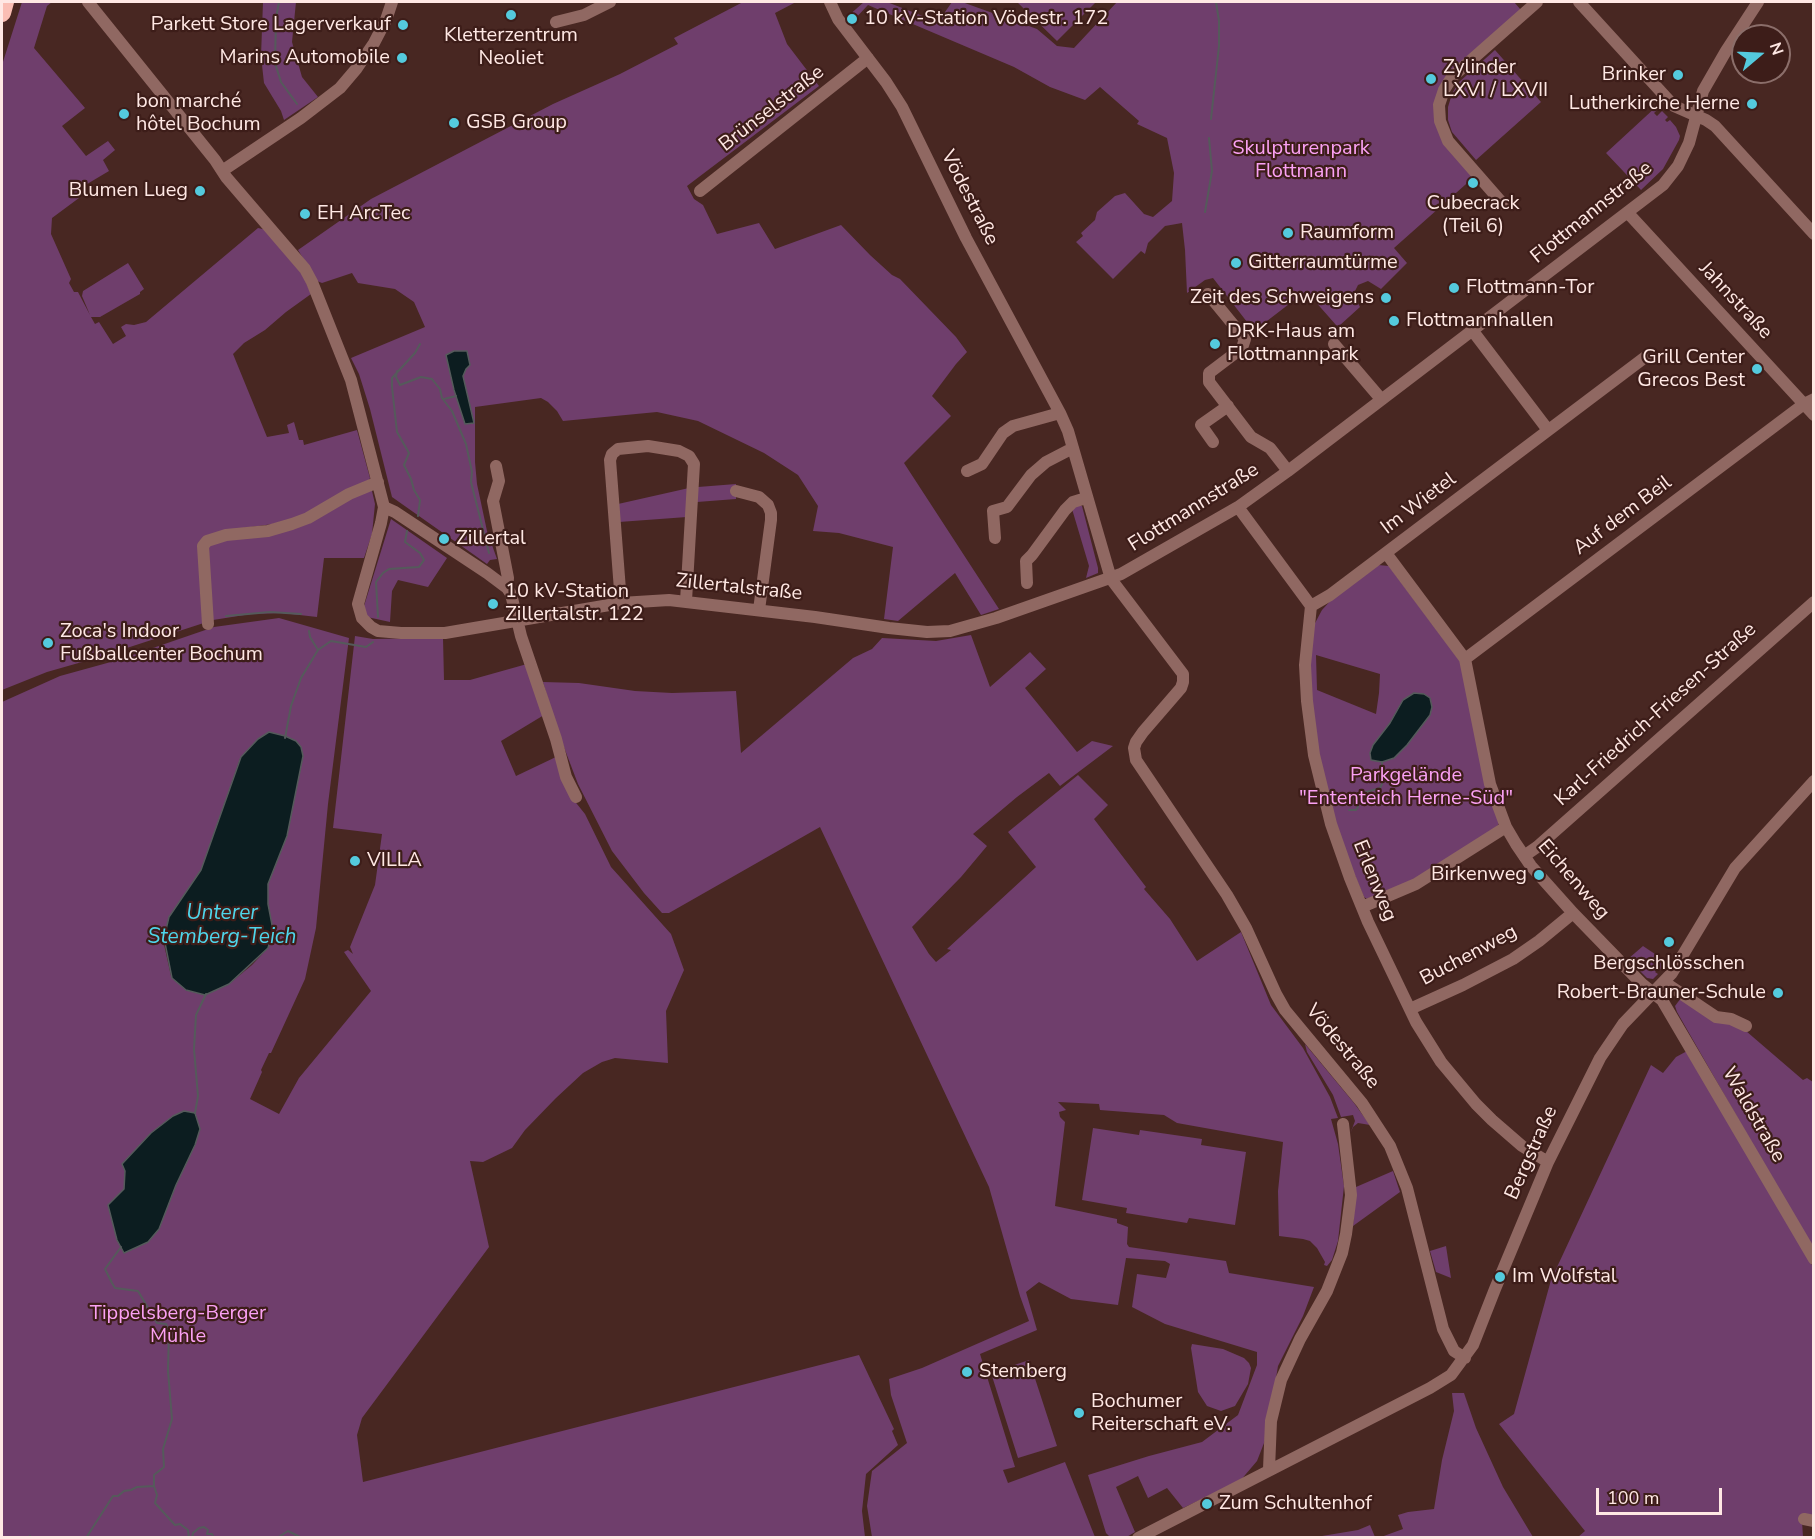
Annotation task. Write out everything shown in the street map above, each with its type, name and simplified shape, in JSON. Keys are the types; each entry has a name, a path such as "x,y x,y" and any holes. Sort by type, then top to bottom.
{"highway":[{"path":"2,13 5,2"}],"street":[{"path":"88,2 222,171 305,269 351,380 384,507 395,512 507,588 511,594 517,621 556,739 566,777 576,797"},
{"path":"222,171 301,118 340,88 374,43 392,2"},
{"path":"556,22 584,15 610,2"},
{"path":"1503,204 1448,141 1440,121 1439,105 1452,77 1537,2"},
{"path":"1578,2 1674,106 1715,126 1811,225"},
{"name":"Flottmannstraße","path":"1111,579 1135,568 1238,507 1663,185 1678,166 1689,143 1702,91 1758,2"},
{"name":"Vödestraße","path":"831,4 838,19 902,107 966,238 1060,413 1073,448 1111,579 1184,678 1179,691 1139,736 1134,748 1136,760 1232,903 1285,1010 1362,1103 1390,1146 1407,1188 1443,1329 1454,1351 1465,1358"},
{"name":"Brünselstraße","path":"700,191 868,58"},
{"name":"Jahnstraße","path":"1628,213 1809,401 1814,414"},
{"path":"1208,294 1245,339 1242,348 1209,373 1209,382 1251,437 1270,448 1288,471"},
{"path":"1473,330 1548,430"},
{"path":"1334,344 1380,399"},
{"name":"Im Wietel","path":"1311,606 1330,595 1648,355"},
{"name":"Auf dem Beil","path":"1465,659 1809,401"},
{"path":"1213,442 1201,425 1228,406"},
{"path":"966,471 982,464 1003,433 1060,413"},
{"path":"621,603 610,460 612,454 618,450 648,446 679,451 688,456 694,464 686,601"},
{"path":"995,538 993,512 1007,507 1031,475 1046,462 1073,448"},
{"path":"496,466 499,482 494,501 508,578 507,588"},
{"path":"208,624 203,546 207,541 226,535 268,531 292,524 308,518 349,494 378,482"},
{"path":"736,491 759,497 768,505 771,513 759,610"},
{"path":"1027,583 1026,561 1065,510 1073,502 1086,498"},
{"name":"Zillertalstraße","path":"384,507 358,604 362,618 378,631 445,633 648,600 686,601 927,632 950,631 1111,579"},
{"path":"1238,507 1311,606"},
{"name":"Eichenweg","path":"1386,553 1465,659 1490,784 1506,827 1539,875 1642,984 1654,993"},
{"name":"Karl-Friedrich-Friesen-Straße","path":"1524,856 1814,602"},
{"name":"Erlenweg","path":"1311,606 1305,665 1314,755 1331,824 1362,907 1410,1009 1441,1062 1476,1104 1522,1146 1548,1162"},
{"name":"Bergstraße","path":"1465,1358 1473,1345 1548,1162 1585,1085 1610,1042 1623,1024 1664,982 1691,943 1735,868 1814,781"},
{"path":"1362,907 1416,884 1506,827"},
{"name":"Buchenweg","path":"1410,1009 1499,967 1539,941 1573,913"},
{"path":"1664,982 1716,1017 1731,1018 1746,1026"},
{"name":"Waldstraße","path":"1654,993 1662,1000 1699,1059 1814,1259"},
{"path":"1269,1470 1271,1421 1281,1380 1300,1339 1327,1291 1342,1253 1351,1195 1343,1124"},
{"path":"1138,1538 1430,1389 1451,1375 1465,1358"}],"green space":[{"path":"22,2 52,2 47,6 34,48 85,108 62,126 86,156 108,141 115,150 103,160 109,171 77,190 79,198 52,218 51,234 71,279 69,283 74,292 78,292 90,315 82,296 83,291 128,263 144,289 140,294 100,317 91,317 95,324 99,322 113,344 126,336 121,327 126,324 146,322 258,228 267,230 303,275 311,294 265,330 244,343 233,354 267,437 289,433 287,425 294,422 299,440 303,440 304,445 357,430 370,478 368,482 346,491 312,514 280,523 244,528 244,537 293,528 350,497 369,490 372,491 375,504 372,534 364,558 324,558 317,617 282,613 251,614 213,620 47,672 2,690 2,65"},
{"path":"263,2 296,2 292,42 302,77 318,97 284,120 264,83 261,56"},
{"path":"743,2 796,2 775,13 787,44 819,86 687,186 694,199 703,205 717,234 759,223 775,249 841,225 870,255 892,275 900,279 956,337 967,352 932,396 951,416 904,463 999,609 981,615 955,573 898,621 884,619 893,547 839,533 813,531 818,506 798,475 764,453 698,421 657,412 563,421 557,411 541,398 475,407 477,484 487,531 497,559 490,560 487,564 392,497 370,409 359,374 351,358 425,327 414,302 395,289 358,283 352,273 322,283 317,281 298,250 371,199 553,104 620,74 678,44 674,38"},
{"name":"Skulpturenpark Flottmann","path":"864,2 887,2 938,22 952,2 962,2 1037,29 1057,46 1074,48 1117,2 1514,2 1521,10 1451,73 1435,108 1474,177 1394,248 1407,263 1381,289 1368,281 1358,285 1355,298 1360,307 1339,326 1306,291 1254,331 1213,278 1205,280 1187,293 1182,223 1165,226 1148,243 1145,254 1141,251 1113,279 1076,242 1083,236 1081,233 1095,220 1097,212 1115,196 1125,193 1144,214 1153,217 1172,201 1174,173 1167,138 1137,124 1139,121 1100,87 1085,100 1050,87 1014,67 868,5 852,22 848,16"},
{"path":"1017,2 1096,2 1057,41"},
{"path":"1495,50 1541,102 1476,160 1452,132 1448,120 1448,107 1458,83"},
{"path":"1657,106 1659,108 1654,113 1657,116 1662,111 1668,117 1665,120 1667,122 1670,120 1680,136 1663,169 1641,190 1606,153"},
{"path":"736,484 736,499 697,502 698,487"},
{"path":"689,488 687,517 619,522 618,504"},
{"path":"1079,505 1082,506 1098,568 1098,573 1086,578 1089,566 1072,509"},
{"path":"391,519 447,558 428,587 398,580 392,591 390,622 367,617 364,606"},
{"name":"Parkgelände \"Ententeich Herne-Süd\"","path":"1378,565 1389,566 1460,661 1499,823 1497,827 1425,875 1367,899 1364,897 1343,848 1320,772 1309,671 1314,625 1322,610 1333,598","holes":["1316,655 1380,674 1376,714 1317,690"]},
{"name":"Tippelsberg-Berger Mühle","path":"279,618 349,638 328,804 316,928 305,979 261,1070 250,1099 279,1114 299,1078 371,991 344,952 348,950 353,954 350,947 375,885 382,834 333,828 355,636 373,639 443,638 444,680 470,680 527,664 544,715 501,741 516,776 558,756 573,799 585,814 611,867 671,934 684,970 666,1011 668,1063 615,1058 602,1062 583,1073 556,1098 525,1130 512,1148 483,1162 470,1161 489,1247 362,1418 357,1435 363,1482 859,1355 894,1429 892,1431 898,1445 866,1474 862,1511 865,1537 2,1537 2,702 60,676 118,660 214,627","holes":["258,739 287,836 268,884 268,904 273,930 268,948 229,984 205,995 186,990 171,976 163,940 171,918 202,869 240,759"]},
{"path":"971,635 990,687 1030,652 1046,669 1025,688 1077,752 1092,741 1113,746 1060,786 1049,773 973,834 987,846 961,877 912,927 929,954 936,962 951,950 947,949 1036,867 1008,832 1078,775 1108,805 1094,819 1146,887 1144,889 1170,919 1197,961 1241,932 1271,1005 1303,1048 1330,1097 1338,1118 1331,1119 1338,1144 1344,1186 1338,1241 1332,1260 1327,1266 1324,1265 1325,1262 1317,1248 1310,1241 1279,1236 1278,1191 1283,1142 1177,1123 1164,1115 1100,1110 1099,1104 1058,1102 1066,1110 1059,1112 1065,1122 1055,1206 1117,1219 1117,1223 1128,1227 1127,1244 1129,1247 1226,1261 1229,1273 1314,1287 1303,1316 1278,1366 1266,1438 1257,1461 1240,1481 1183,1508 1167,1488 1148,1498 1138,1476 1116,1487 1135,1532 1125,1538 1110,1537 1106,1533 1088,1475 1202,1442 1238,1415 1257,1365 1257,1352 1165,1324 1132,1307 1137,1274 1166,1278 1170,1264 1165,1261 1126,1258 1118,1305 1071,1299 1039,1282 1026,1292 1037,1330 980,1354 1015,1467 1003,1470 1008,1483 1065,1462 1095,1537 872,1537 867,1506 872,1471 907,1443 891,1395 889,1379 922,1368 1029,1321 989,1187 820,827 669,913 662,913 612,851 578,784 557,729 543,682 579,683 635,691 672,693 736,691 741,753 853,658 872,649 882,638 936,641"},
{"path":"1643,946 1667,962 1662,970 1659,968 1655,972 1658,974 1653,979 1647,978 1628,959"},
{"path":"1681,998 1746,1031 1803,1080 1807,1078 1813,1082 1813,1250 1677,1012 1675,1006"},
{"path":"1305,1044 1370,1125 1358,1123 1350,1134 1355,1121 1353,1115 1341,1117 1333,1095 1307,1052"},
{"path":"1689,1050 1813,1267 1813,1519 1802,1521 1803,1537 1578,1537 1585,1531 1499,1424 1514,1414 1551,1280 1651,1065 1663,1073 1676,1057"},
{"path":"1093,1128 1139,1135 1140,1130 1202,1139 1201,1145 1246,1152 1235,1225 1189,1218 1187,1223 1126,1213 1127,1208 1082,1200"},
{"path":"1393,1171 1400,1192 1353,1226 1356,1187"},
{"path":"1446,1246 1451,1278 1436,1272 1430,1251"},
{"path":"1192,1344 1223,1349 1244,1358 1249,1363 1251,1368 1248,1384 1235,1406 1221,1411 1207,1406 1198,1392"},
{"path":"1029,1360 1057,1446 1018,1458 991,1373"},
{"path":"1452,1393 1464,1393 1476,1428 1503,1487 1533,1537 1381,1537 1403,1529 1398,1515 1434,1509 1442,1460 1454,1411"},
{"path":"1370,1525 1375,1537 1316,1537 1358,1530"}],"water":[{"path":"454,351 467,351 470,365 463,376 474,423 465,424 454,390 446,355"},
{"path":"1414,693 1424,694 1430,698 1432,707 1430,715 1394,758 1382,762 1371,760 1370,753 1373,745 1390,723 1403,700"},
{"name":"Unterer Stemberg-Teich","path":"269,732 296,741 301,747 303,756 287,836 268,884 268,904 273,930 268,948 229,984 205,995 186,990 172,978 164,938 169,917 201,870 241,757 258,739"},
{"path":"184,1111 195,1113 200,1129 195,1145 159,1229 148,1242 124,1253 117,1240 108,1205 124,1189 125,1171 122,1164 151,1133 173,1116"}],"waterway":[{"path":"279,2 276,18 275,63 281,82 297,104"},
{"path":"1211,119 1219,46 1216,2"},
{"path":"1205,212 1212,171 1209,138"},
{"path":"418,516 420,500 404,465 409,453 397,432 392,378 415,353 420,344"},
{"path":"397,371 396,377 400,385 421,377 432,379 452,411 466,444 472,472 471,482 489,553"},
{"path":"444,399 456,396"},
{"path":"378,617 376,582 383,573 389,569 419,567 424,560 420,553 405,542 407,531"},
{"path":"226,616 270,612 301,614"},
{"path":"309,631 318,650"},
{"path":"285,738 291,706 301,678 318,650 331,641 366,647 373,642"},
{"path":"1349,810 1356,810 1360,794 1380,788 1382,762"},
{"path":"195,1113 198,1096 194,1049 196,1015 206,994"},
{"path":"121,1247 105,1269 112,1283 115,1288 138,1291 157,1323 166,1324 169,1331 168,1371 172,1419 163,1449 164,1467 154,1475 157,1495 155,1503 175,1525 180,1524 188,1530 189,1538"},
{"path":"86,1538 113,1496 137,1487 154,1486"},
{"path":"192,1538 193,1533 204,1527 208,1530 207,1534 212,1534 214,1538"},
{"path":"277,1538 288,1531 302,1538"},
{"path":"256,1538 266,1538"}],"place":[{"name":"Kletterzentrum Neoliet","path":"511,15"},
{"name":"10 kV-Station Vödestr. 172","path":"852,19"},
{"name":"Parkett Store Lagerverkauf","path":"403,25"},
{"name":"Marins Automobile","path":"402,58"},
{"name":"Brinker","path":"1678,75"},
{"name":"Zylinder LXVI / LXVII","path":"1431,79"},
{"name":"Lutherkirche Herne","path":"1752,104"},
{"name":"bon marché hôtel Bochum","path":"124,114"},
{"name":"GSB Group","path":"454,123"},
{"name":"Cubecrack (Teil 6)","path":"1473,183"},
{"name":"Blumen Lueg","path":"200,191"},
{"name":"EH ArcTec","path":"305,214"},
{"name":"Raumform","path":"1288,233"},
{"name":"Gitterraumtürme","path":"1236,263"},
{"name":"Flottmann-Tor","path":"1454,288"},
{"name":"Zeit des Schweigens","path":"1386,298"},
{"name":"Flottmannhallen","path":"1394,321"},
{"name":"DRK-Haus am Flottmannpark","path":"1215,344"},
{"name":"Grill Center Grecos Best","path":"1757,369"},
{"name":"Zillertal","path":"444,539"},
{"name":"10 kV-Station Zillertalstr. 122","path":"493,604"},
{"name":"Zoca's Indoor Fußballcenter Bochum","path":"48,643"},
{"name":"VILLA","path":"355,861"},
{"name":"Birkenweg","path":"1539,875"},
{"name":"Bergschlösschen","path":"1669,942"},
{"name":"Robert-Brauner-Schule","path":"1778,993"},
{"name":"Im Wolfstal","path":"1500,1277"},
{"name":"Stemberg","path":"967,1372"},
{"name":"Bochumer Reiterschaft eV.","path":"1079,1413"},
{"name":"Zum Schultenhof","path":"1207,1504"}]}
